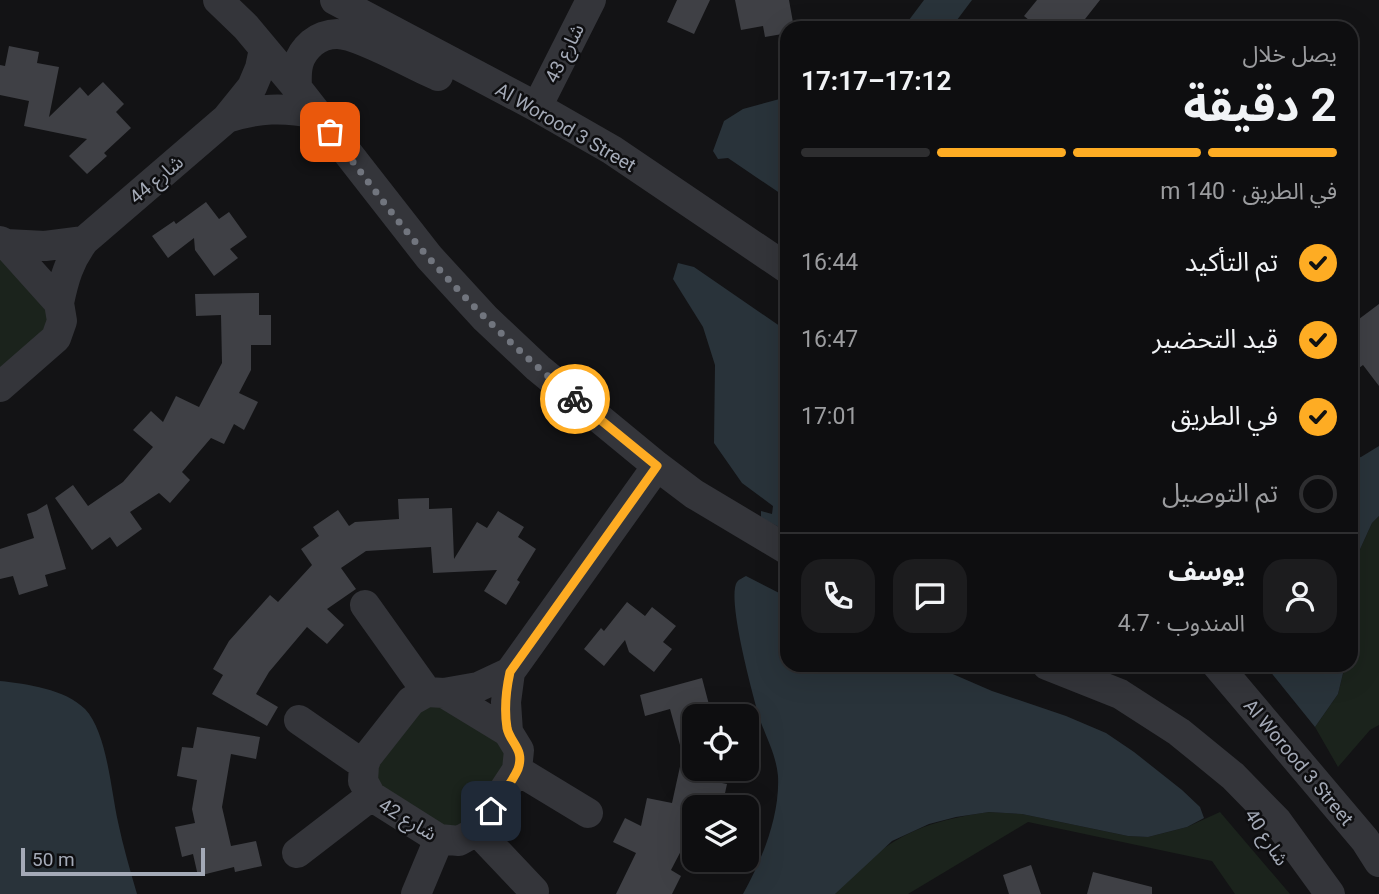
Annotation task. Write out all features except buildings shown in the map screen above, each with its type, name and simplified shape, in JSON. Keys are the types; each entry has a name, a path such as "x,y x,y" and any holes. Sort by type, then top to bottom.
{"street":[{"path":"219,0 246,27 297,88 429,257 485,318 538,368 657,466 694,494 780,545"},
{"name":"Al Worood 3 Street","path":"335,0 537,107 611,150 780,264"},
{"name":"شارع 43","path":"537,107 591,0"},
{"path":"297,88 296,69 303,51 317,38 335,34 354,37 438,76 494,85"},
{"name":"شارع 44","path":"0,387 57,338 62,321 59,303 65,272 73,255 84,241 228,118 252,87 264,49"},
{"name":"شارع 44","path":"228,118 271,108 316,114"},
{"path":"3,243 45,246 84,241"},
{"path":"3,243 59,303"},
{"path":"534,891 477,831 517,770 519,750 508,732 506,702 510,672 657,466"},
{"path":"365,606 436,693 508,732"},
{"path":"299,720 363,765 411,701 436,693 478,687 510,672"},
{"path":"1065,672 1120,694 1179,732 1233,776 1277,821 1330,894"},
{"name":"Al Worood 3 Street","path":"1223,672 1365,840 1379,862"},
{"name":"شارع 42","path":"363,765 363,781 371,796 439,839 459,841 477,831"},
{"path":"517,770 588,813"},
{"name":"شارع 40","path":"1233,776 1263,834 1308,894"},
{"path":"297,853 371,796"},
{"path":"416,894 439,839"}],"shaded area":[{"path":"924,0 972,0 956,21 908,21"},
{"path":"780,99 780,193 728,158 718,159 713,151 724,121 743,109"},
{"path":"0,256 46,303 51,323 0,376"},
{"path":"678,263 694,267 780,326 780,528 761,518 761,511 772,514 773,506 742,483 714,443 715,365 703,327 673,279"},
{"path":"1379,446 1379,516 1372,523 1358,554 1358,458"},
{"path":"1379,516 1379,725 1370,730 1338,767 1315,727 1338,694 1343,672 1358,672 1358,554 1372,523"},
{"path":"746,576 780,593 780,672 948,672 1106,733 1182,790 1200,807 1204,818 1187,827 1148,837 1128,836 1022,814 989,812 956,817 929,824 892,841 835,894 743,894 754,872 759,872 759,862 776,807 778,776 759,716 759,704 756,704 747,671 735,607 737,582"},
{"path":"1271,672 1343,672 1338,694 1315,727"},
{"path":"0,681 56,692 77,702 92,719 107,762 120,831 137,894 0,894"},
{"path":"435,700 502,743 509,760 465,825 448,831 380,788 376,780 380,761 417,709"},
{"path":"989,812 1022,814 1128,836 1148,837 1187,827 1220,812 1290,894 1235,894 1212,861 1028,822 908,894 835,894 869,860 903,836 941,821"}],"way so far":[{"path":"330,132 429,257 485,318 575,399"}],"route":[{"path":"491,811 520,761 515,740 508,732 506,717 510,672 657,466 575,399"}]}
